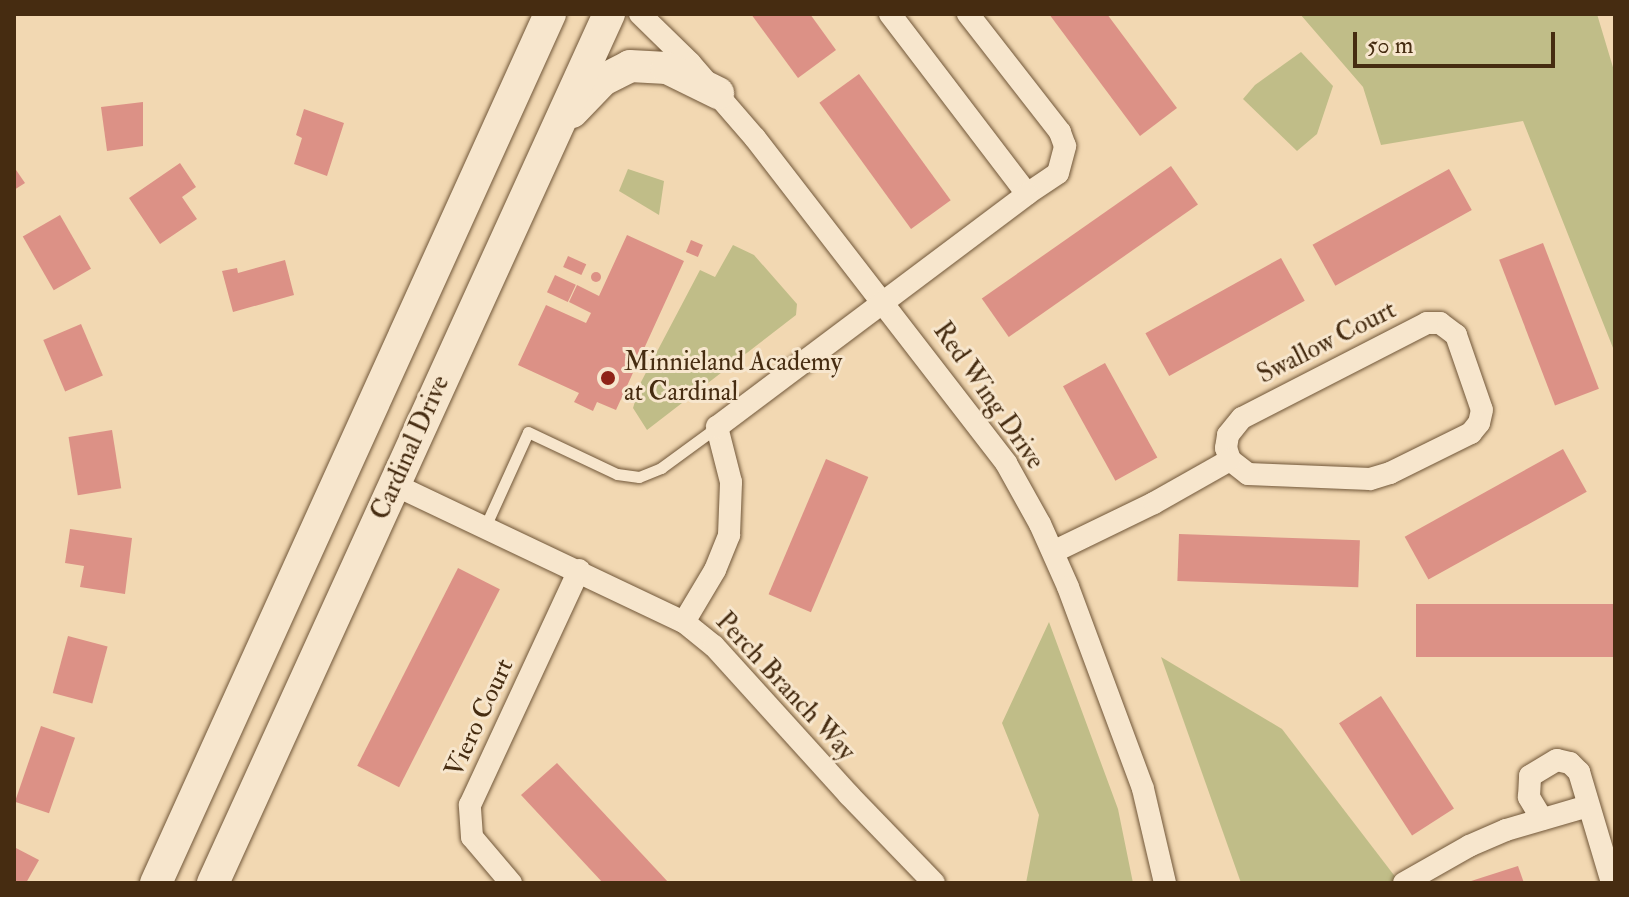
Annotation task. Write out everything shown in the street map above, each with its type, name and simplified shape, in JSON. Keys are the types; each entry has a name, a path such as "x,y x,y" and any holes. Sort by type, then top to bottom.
{"main road":[{"name":"Cardinal Drive","path":"156,883 550,14"},
{"name":"Cardinal Drive","path":"213,883 609,14"},
{"path":"558,125 603,80 630,66 667,68 718,93"}],"street":[{"name":"Red Wing Drive","path":"640,14 718,93 884,301 1006,463 1053,552 1143,789 1165,883"},
{"path":"890,14 1027,194"},
{"path":"684,622 715,570 729,535 731,482 717,427 1058,173 1065,146 1060,132 968,14"},
{"name":"Swallow Court","path":"1427,323 1440,323 1456,335 1482,410 1479,423 1471,433 1390,473 1370,479 1248,474 1230,460 1226,448 1228,435 1242,418 1427,323"},
{"path":"1053,552 1154,503 1230,460"},
{"name":"Perch Branch Way","path":"395,485 684,622 714,646 849,795 934,883"},
{"name":"Viero Court","path":"511,883 472,837 470,805 579,570"},
{"path":"1542,819 1529,797 1530,776 1557,760 1570,763 1579,772 1612,883"},
{"path":"1404,883 1469,846 1588,806"}],"lane":[{"path":"485,527 528,432 617,474 639,477 661,468 717,427"}],"shaded area":[{"path":"1300,14 1597,14 1615,74 1615,353 1523,121 1381,145 1363,87"},
{"path":"1301,52 1333,86 1317,134 1297,151 1243,99 1255,85"},
{"path":"628,169 664,181 659,215 619,191"},
{"path":"733,245 754,255 797,304 796,315 647,430 633,408 641,382 700,270 715,277"},
{"path":"1049,622 1118,809 1133,883 1026,883 1039,815 1002,723"},
{"path":"1161,657 1282,729 1400,883 1241,883"}],"building":[{"path":"751,14 810,14 836,50 798,78"},
{"path":"1049,14 1107,14 1177,108 1140,136"},
{"path":"859,74 951,200 911,229 819,103"},
{"path":"143,102 143,146 107,151 101,107"},
{"path":"304,109 344,123 327,176 294,164 302,138 296,135"},
{"path":"180,163 196,187 182,197 197,219 160,244 129,198"},
{"path":"1171,166 1198,205 1009,337 982,298"},
{"path":"14,167 25,183 14,190"},
{"path":"1449,169 1472,210 1335,286 1313,245"},
{"path":"60,215 91,269 54,290 23,236"},
{"name":"Minnieland Academy at Cardinal","path":"627,235 684,261 616,410 597,402 593,411 574,402 579,393 518,365 546,305 586,323 591,313 569,302 577,285 599,296"},
{"path":"691,240 703,245 698,257 686,252"},
{"path":"1543,243 1599,389 1555,405 1499,260"},
{"path":"568,256 586,264 581,275 563,267"},
{"path":"1281,258 1305,301 1169,376 1145,333"},
{"path":"285,260 294,295 233,312 222,271 237,268 238,273"},
{"path":"596,272 601,277 596,282 591,277"},
{"path":"555,275 576,285 568,302 547,292"},
{"path":"81,324 103,376 65,392 43,340"},
{"path":"1105,363 1157,457 1115,481 1063,386"},
{"path":"112,430 121,488 78,495 69,437"},
{"path":"1563,449 1587,492 1428,580 1405,537"},
{"path":"826,459 868,477 811,612 769,594"},
{"path":"70,529 132,538 125,594 80,587 84,566 65,563"},
{"path":"1179,534 1360,540 1358,587 1177,581"},
{"path":"458,568 500,589 399,787 357,766"},
{"path":"1416,604 1615,604 1615,657 1416,657"},
{"path":"68,636 108,647 92,704 53,693"},
{"path":"1381,696 1454,808 1412,836 1339,723"},
{"path":"41,726 75,738 49,813 15,802"},
{"path":"557,763 669,883 603,883 521,795"},
{"path":"14,847 39,860 26,883 14,883"},
{"path":"1518,866 1524,883 1468,883 1468,882"}],"place":[{"name":"Minnieland Academy at Cardinal","path":"608,378"}]}
